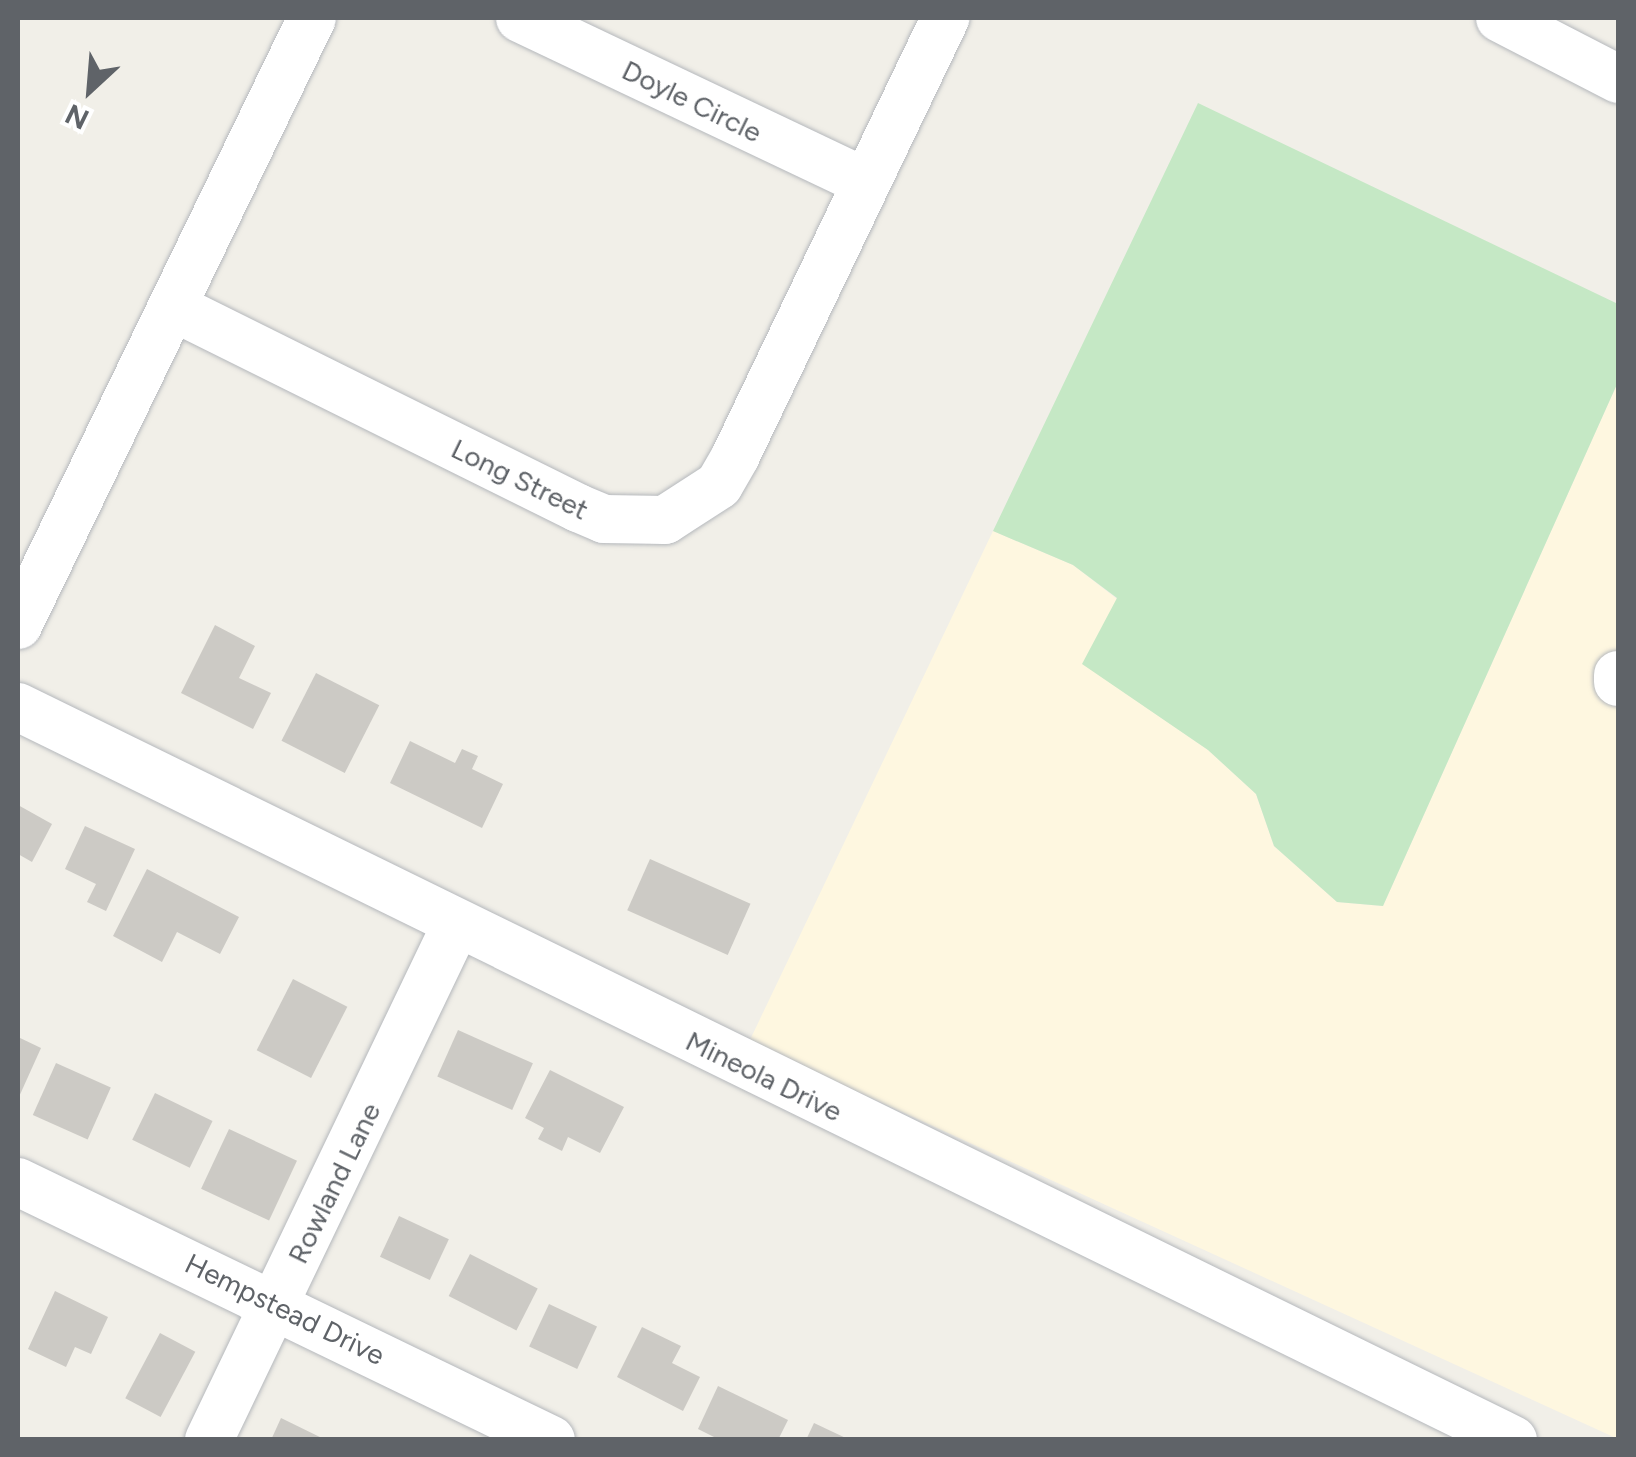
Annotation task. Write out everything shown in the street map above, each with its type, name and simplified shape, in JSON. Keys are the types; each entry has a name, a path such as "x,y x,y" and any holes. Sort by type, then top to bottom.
{"street":[{"path":"18,625 175,308 312,18"},
{"name":"Doyle Circle","path":"520,18 866,182"},
{"name":"Long Street","path":"175,308 578,508 604,519 665,520 719,485 946,18"},
{"path":"1499,20 1618,79"},
{"name":"Mineola Drive","path":"18,707 1513,1440"},
{"name":"Rowland Lane","path":"209,1440 456,925"},
{"name":"Hempstead Drive","path":"18,1182 274,1302 551,1440"}],"shaded area":[{"path":"1618,382 1618,1439 749,1042 993,531 1073,565 1117,599 1083,664 1208,750 1256,794 1274,846 1337,902 1383,906"}],"green space":[{"path":"1198,103 1618,304 1618,382 1383,906 1337,902 1274,846 1256,794 1208,750 1082,664 1117,598 1073,565 993,531"}],"building":[{"path":"215,625 255,646 239,678 271,693 253,729 181,693"},
{"path":"316,673 379,705 345,773 281,741"},
{"path":"410,741 455,763 462,749 478,756 472,769 503,784 482,828 390,783"},
{"path":"18,805 52,824 32,862 18,854"},
{"path":"85,826 135,849 106,911 87,902 96,884 65,869"},
{"path":"650,859 750,904 728,955 627,910"},
{"path":"147,869 239,917 220,954 177,932 162,962 113,936"},
{"path":"293,979 347,1007 311,1078 257,1050"},
{"path":"458,1030 533,1063 512,1110 437,1077"},
{"path":"18,1037 41,1048 18,1099"},
{"path":"56,1063 111,1087 88,1139 33,1115"},
{"path":"550,1070 624,1107 600,1153 568,1137 562,1151 538,1139 544,1128 525,1118"},
{"path":"155,1093 213,1121 190,1168 132,1140"},
{"path":"229,1129 297,1161 269,1221 201,1189"},
{"path":"399,1216 449,1239 430,1280 380,1257"},
{"path":"470,1254 538,1289 516,1330 449,1296"},
{"path":"55,1291 108,1317 91,1354 75,1347 66,1367 28,1349"},
{"path":"549,1304 597,1326 577,1369 529,1347"},
{"path":"642,1327 681,1346 672,1363 700,1377 683,1411 617,1377"},
{"path":"160,1333 195,1352 161,1417 125,1398"},
{"path":"718,1386 788,1420 778,1440 720,1440 698,1429"},
{"path":"281,1418 326,1440 271,1440"},
{"path":"814,1423 850,1440 806,1440"}]}
